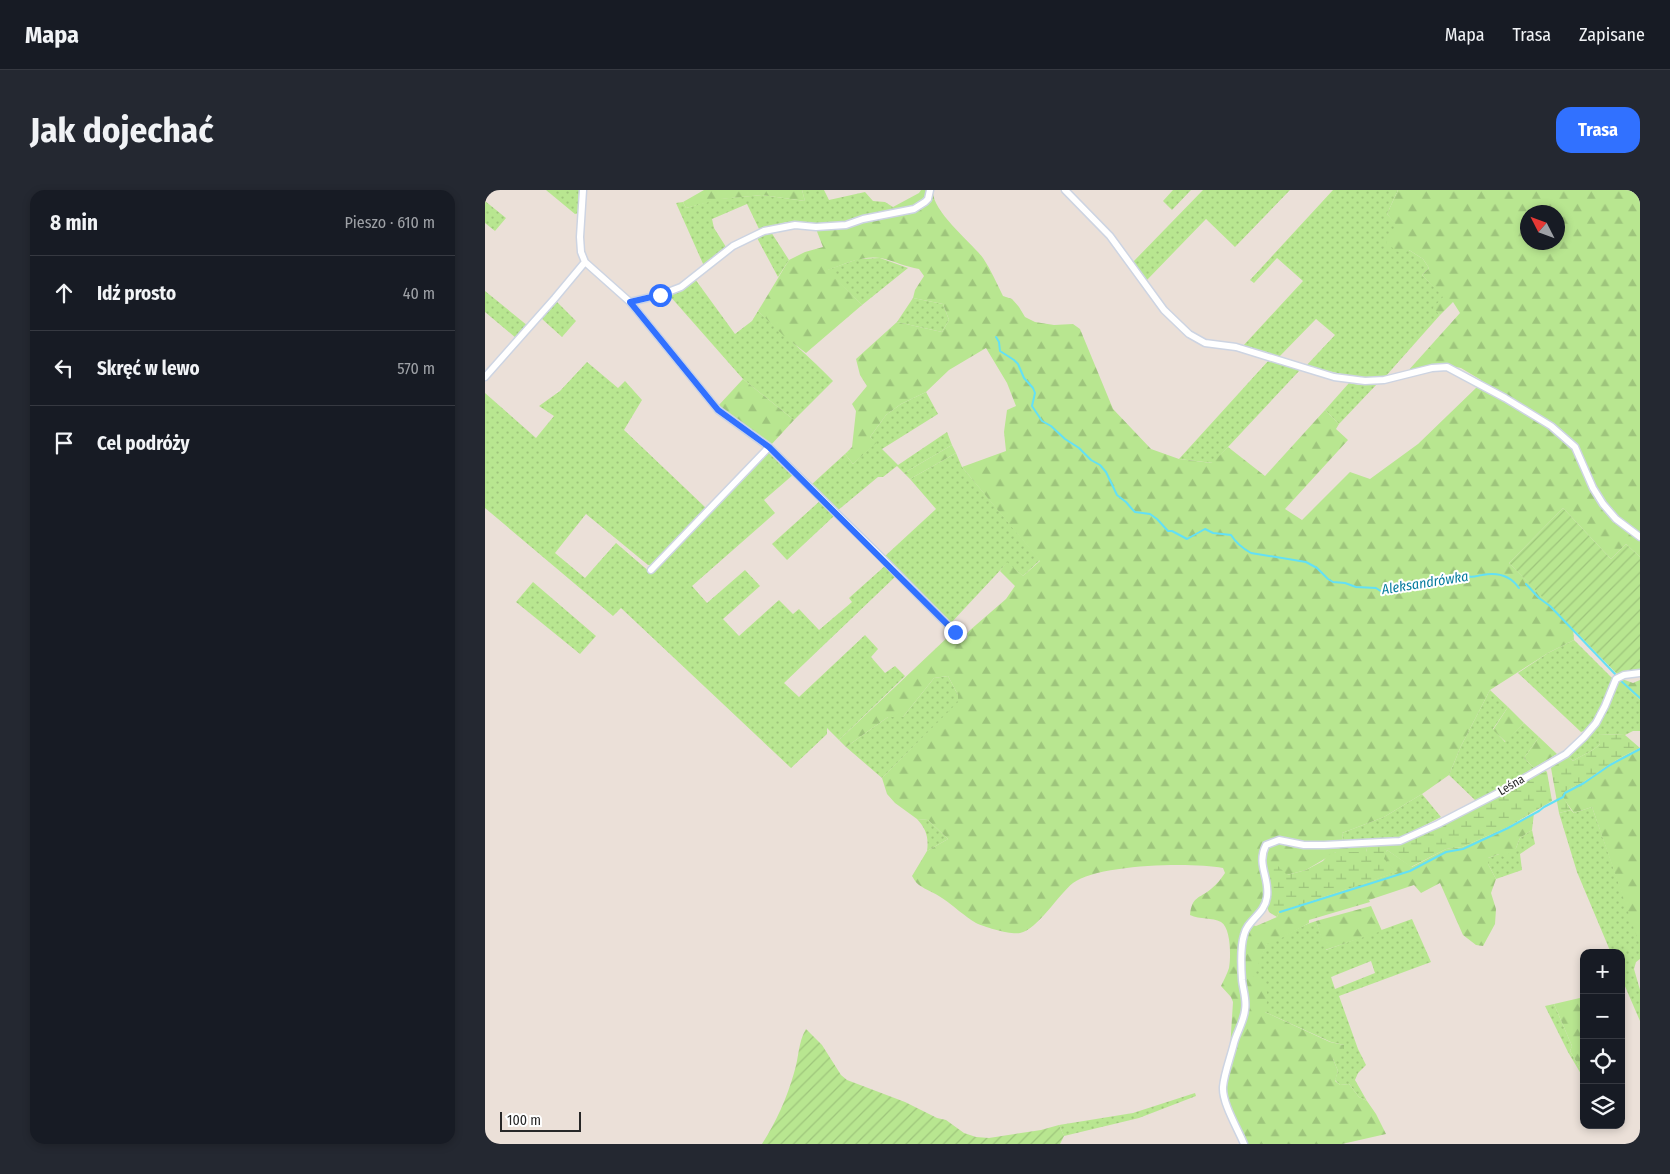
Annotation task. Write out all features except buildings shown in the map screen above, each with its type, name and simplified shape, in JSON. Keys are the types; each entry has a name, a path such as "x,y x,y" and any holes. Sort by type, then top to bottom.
{"street":[{"path":"583,190 579,237 581,252 585,262 630,302 718,410 769,447 955,632 963,636"},
{"path":"630,302 660,295 681,287 733,246 764,231 795,225 816,227 847,225 919,206 928,199 930,190"},
{"path":"1065,190 1109,236 1164,310 1189,334 1205,343 1236,347 1334,377 1365,381 1384,380 1432,368 1447,367 1505,398 1551,426 1575,446 1593,488 1603,504 1616,519 1640,537"},
{"path":"485,376 585,262"},
{"path":"651,570 769,447"},
{"name":"Leśna","path":"1244,1144 1226,1104 1223,1088 1235,1041 1245,1012 1246,1000 1242,979 1244,932 1263,910 1267,898 1268,887 1262,867 1263,851 1266,845 1279,840 1304,845 1324,845 1400,840 1438,824 1504,790 1566,754 1595,723 1605,706 1616,679 1624,674 1640,673"}],"green space":[{"path":"546,190 581,190 580,213 575,214"},
{"path":"704,190 802,190 805,201 762,195 721,199 686,208 683,202"},
{"path":"802,190 824,190 829,200 865,192 873,201 885,202 893,207 890,213 845,228 786,222 760,231 747,204 712,219 714,228 726,247 704,266 676,203 683,202 686,208 718,199 762,195 805,201"},
{"path":"921,190 933,190 938,207 945,217 983,258 1003,296 1012,299 1025,317 1035,322 1054,325 1073,324 1080,329 1113,409 1151,449 1179,459 1212,463 1228,447 1265,476 1325,410 1339,424 1336,429 1348,440 1285,509 1302,520 1350,472 1370,479 1418,444 1477,387 1481,380 1461,368 1440,364 1407,372 1460,313 1453,302 1440,315 1433,308 1443,297 1422,275 1429,268 1423,259 1409,250 1401,254 1386,243 1397,226 1387,214 1398,190 1640,190 1640,557 1626,544 1611,559 1563,508 1509,563 1573,628 1574,640 1548,653 1490,690 1461,746 1449,775 1422,794 1384,817 1342,833 1343,841 1310,843 1277,837 1270,840 1259,852 1266,891 1264,901 1247,924 1256,926 1277,917 1279,912 1397,872 1383,859 1387,850 1412,867 1446,849 1462,847 1508,827 1534,813 1532,830 1520,838 1516,848 1504,857 1499,854 1488,858 1488,864 1496,879 1491,893 1496,909 1495,924 1483,946 1476,945 1463,935 1440,883 1421,893 1414,885 1369,900 1370,902 1309,920 1309,923 1267,944 1253,976 1262,983 1267,991 1265,1012 1330,1042 1344,1045 1344,1054 1333,1059 1338,1071 1335,1081 1340,1085 1349,1084 1359,1097 1367,1101 1386,1134 1342,1144 1241,1144 1223,1098 1230,1049 1233,1002 1221,986 1229,968 1230,950 1227,930 1221,922 1190,915 1194,901 1219,881 1225,873 1223,868 1168,865 1123,868 1103,872 1073,883 1041,919 1027,930 1020,933 1010,933 985,927 976,923 915,881 912,876 927,851 948,839 928,820 917,819 895,803 887,794 882,778 958,702 958,695 948,676 934,678 903,717 888,717 846,747 839,740 951,634 964,638 969,631 1006,599 1015,586 1000,571 1007,562 1023,576 1040,561 962,467 1006,451 1004,432 1007,410 1016,406 1007,383 986,348 949,370 926,392 901,404 886,415 870,437 876,443 853,464 845,454 852,447 856,411 852,404 867,386 860,375 856,359 897,322 942,332 949,320 943,304 913,298 915,290 924,276 919,269 874,257 854,261 828,270 862,305 806,353 785,337 758,311 789,260 805,252 823,247 816,229 890,213 893,207 919,193"},
{"path":"1173,190 1191,190 1172,210 1163,201"},
{"path":"1203,190 1290,190 1235,247 1206,219 1146,281 1132,263"},
{"path":"1333,190 1398,190 1387,214 1398,226 1409,250 1423,259 1429,268 1422,275 1444,297 1434,308 1440,315 1385,377 1364,379 1306,366 1335,335 1316,319 1278,358 1243,346 1303,281 1277,258 1254,283 1250,280"},
{"path":"485,201 506,218 495,231 485,223"},
{"path":"771,232 789,260 778,277 756,236"},
{"path":"880,258 908,268 862,305 827,270 858,259"},
{"path":"695,279 735,334 752,321 758,311 833,381 794,420 743,379 669,295 682,289"},
{"path":"485,291 528,326 516,338 485,312"},
{"path":"913,298 943,304 949,320 942,332 897,322"},
{"path":"556,301 576,321 562,337 541,318"},
{"path":"1269,360 1300,370 1213,463 1179,459"},
{"path":"587,362 618,388 625,381 642,400 624,430 706,508 653,565 648,565 586,514 555,553 585,578 616,543 651,573 769,451 794,474 764,500 775,513 692,586 707,603 745,570 760,586 723,619 739,636 779,600 793,614 799,609 819,630 852,602 849,598 886,565 896,576 784,683 799,697 865,635 878,649 871,657 885,673 895,666 905,676 839,740 827,728 827,734 791,768 621,608 613,616 485,508 485,393 536,438 554,416 539,406 560,391"},
{"path":"743,379 794,420 770,446 718,406"},
{"path":"1349,383 1359,385 1377,384 1339,424 1325,410"},
{"path":"926,392 938,414 882,449 898,465 947,432 952,445 904,473 897,466 883,477 878,477 837,511 811,485 845,454 853,464 875,443 870,437 886,415 901,404"},
{"path":"952,445 956,453 910,479 904,473"},
{"path":"956,453 962,467 1040,560 1023,576 1007,563 950,624 884,557 936,509 910,479"},
{"path":"821,500 834,516 787,560 772,544"},
{"path":"1563,508 1611,559 1626,544 1640,557 1640,669 1617,674 1509,563"},
{"path":"533,582 596,636 580,654 516,602"},
{"path":"1574,640 1613,679 1604,705 1586,730 1581,732 1518,673 1548,653"},
{"path":"948,676 958,695 959,702 882,778 846,747 888,717 903,717 934,678"},
{"path":"1622,679 1633,683 1640,680 1640,700 1630,691 1623,692 1616,684"},
{"path":"1616,684 1630,691 1640,700 1640,731 1633,731 1625,735 1599,734 1600,744 1573,761 1567,756 1582,743"},
{"path":"1490,690 1508,707 1493,729 1505,742 1524,723 1539,737 1524,758 1534,768 1476,801 1449,775 1461,746"},
{"path":"1508,707 1524,723 1506,742 1493,730"},
{"path":"1598,734 1625,735 1640,748 1562,795 1571,810 1559,813 1551,768 1553,763 1567,756 1573,761 1593,749 1600,744"},
{"path":"1539,737 1557,754 1534,768 1524,758"},
{"path":"1640,748 1640,946 1592,807 1574,813 1561,795"},
{"path":"1544,769 1547,772 1552,801 1508,827 1462,847 1446,849 1411,867 1387,850 1384,859 1398,872 1279,912 1277,917 1269,912 1267,907 1270,887 1267,874 1278,866 1287,875 1306,870 1323,861 1328,855 1336,852 1366,852 1368,844 1388,845 1400,843"},
{"path":"1422,794 1441,817 1398,839 1343,841 1342,833 1384,817"},
{"path":"1592,807 1640,943 1640,959 1636,962 1634,969 1640,990 1640,1021 1625,986 1625,949 1609,949 1577,872 1559,813 1571,810 1574,813"},
{"path":"917,819 928,820 948,839 927,851 928,841 926,834 923,826"},
{"path":"1532,830 1535,844 1520,854 1522,870 1496,879 1488,864 1488,858 1516,848 1520,838"},
{"path":"1278,843 1368,844 1366,852 1336,852 1306,870 1287,875 1267,874 1264,859 1268,846"},
{"path":"1371,906 1382,931 1325,950 1316,921"},
{"path":"1412,919 1431,962 1339,996 1358,1049 1366,1065 1358,1073 1355,1080 1367,1101 1359,1097 1349,1084 1340,1085 1335,1080 1338,1071 1333,1059 1344,1045 1331,1042 1265,1012 1252,976 1267,943 1310,923 1316,921 1326,950","holes":["1371,961 1375,973 1335,989 1331,977"]},
{"path":"1580,998 1580,1068 1570,1051 1572,1046 1554,1004"},
{"path":"1554,1004 1572,1046 1570,1051 1580,1068 1580,1072 1568,1052 1545,1006"},
{"path":"806,1029 822,1045 841,1075 847,1080 905,1102 937,1118 946,1120 964,1133 976,1137 989,1138 1041,1130 1059,1125 1064,1136 1060,1144 762,1144 788,1092 796,1067 801,1039"},
{"path":"1195,1093 1196,1096 1139,1118 1064,1136 1059,1125 1133,1113"}],"waterway":[{"name":"Aleksandrówka","path":"996,337 999,342 1000,351 1018,364 1024,378 1033,388 1035,393 1032,406 1042,421 1100,465 1106,472 1117,495 1135,512 1150,514 1168,531 1172,531 1187,539 1205,529 1213,533 1231,535 1239,545 1251,553 1306,562 1317,568 1333,582 1345,583 1356,587 1376,588 1382,592 1409,584 1488,574 1507,577 1519,588"},
{"name":"Aleksandrówka","path":"1526,584 1539,598 1550,606 1615,674"},
{"name":"Aleksandrówka","path":"1620,680 1640,698"},
{"path":"1280,912 1410,871 1446,852 1463,849 1539,811 1610,765 1640,749"}],"route":[{"path":"660,295 630,302 718,410 769,447 955,632"}]}
